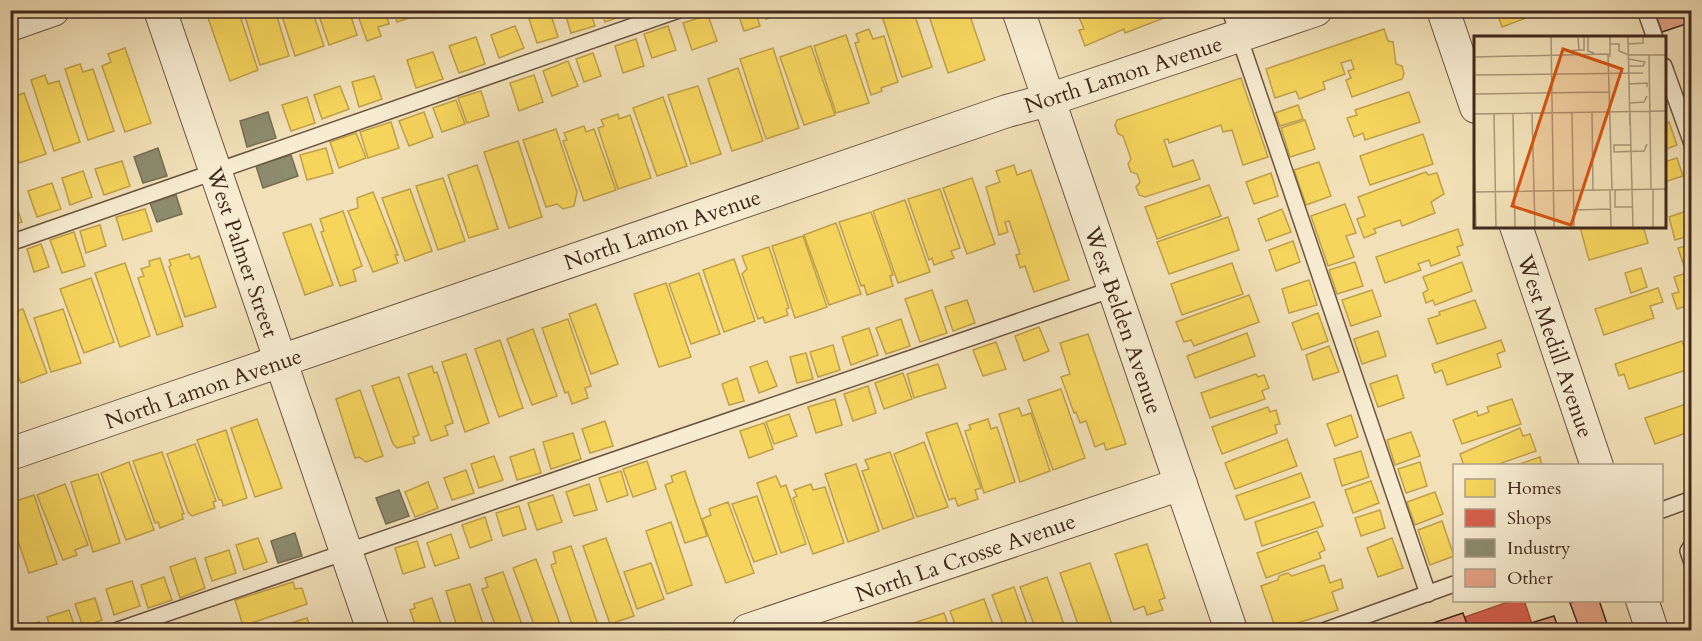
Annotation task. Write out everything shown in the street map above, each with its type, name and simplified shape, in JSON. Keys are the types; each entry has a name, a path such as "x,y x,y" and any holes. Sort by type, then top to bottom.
{"street":[{"path":"10,25 53,10"},
{"name":"West Palmer Street","path":"160,10 373,630"},
{"name":"West Belden Avenue","path":"1018,10 1231,630"},
{"name":"North Lamon Avenue","path":"10,454 1007,111 1048,100 1234,24 1316,10"},
{"path":"1443,10 1474,101"},
{"name":"West Medill Avenue","path":"1517,228 1597,464"},
{"name":"North La Crosse Avenue","path":"748,630 1181,484"},
{"path":"1643,602 1653,630"}],"lane":[{"path":"10,243 679,10"},
{"path":"1645,10 1654,36"},
{"path":"1234,24 1428,594"},
{"path":"1666,69 1692,144"},
{"path":"118,630 157,624 346,551 1113,289"},
{"path":"1663,510 1692,499"},
{"path":"1692,544 1688,551 1692,563"},
{"path":"1326,630 1453,585"}],"building: Homes":[{"path":"220,10 238,10 258,70 230,81 207,15"},
{"path":"243,10 275,10 289,56 260,65"},
{"path":"280,10 312,10 324,46 295,56"},
{"path":"317,10 349,10 357,35 329,45"},
{"path":"356,10 385,10 389,24 378,27 381,36 367,41"},
{"path":"393,10 423,10 424,13 397,22"},
{"path":"564,10 590,10 595,26 571,33"},
{"path":"601,10 634,10 634,12 605,22"},
{"path":"737,10 755,10 760,26 744,31"},
{"path":"764,10 788,10 788,11 766,19"},
{"path":"880,10 913,10 932,67 902,77"},
{"path":"927,10 968,10 985,60 948,73"},
{"path":"1076,10 1178,10 1177,13 1125,33 1124,29 1085,46 1079,30 1084,29"},
{"path":"1496,10 1547,10 1502,27"},
{"path":"550,12 558,37 537,43 529,19"},
{"path":"708,15 717,41 692,50 683,23"},
{"path":"515,26 524,48 499,58 491,35"},
{"path":"668,26 676,50 652,58 644,34"},
{"path":"869,29 873,39 884,36 898,82 881,88 882,91 871,95 855,43 859,42 856,34"},
{"path":"1384,29 1388,41 1393,42 1396,64 1402,66 1404,74 1402,79 1352,97 1346,80 1351,78 1348,71 1354,69 1351,60 1341,63 1345,74 1323,82 1325,89 1299,99 1296,91 1275,98 1266,69"},
{"path":"846,35 869,103 836,113 814,46"},
{"path":"476,37 485,64 459,73 449,46"},
{"path":"636,39 644,66 623,73 615,46"},
{"path":"811,46 835,115 804,125 780,57"},
{"path":"125,48 151,123 125,132 102,66 111,62 108,54"},
{"path":"773,48 799,128 766,139 740,59"},
{"path":"433,52 443,79 416,88 407,60"},
{"path":"593,53 601,76 584,82 576,59"},
{"path":"568,61 578,86 552,96 543,71"},
{"path":"80,64 83,72 93,69 114,131 88,140 65,69"},
{"path":"738,68 763,141 732,151 708,79"},
{"path":"45,75 48,84 59,81 80,142 54,151 31,80"},
{"path":"534,75 543,102 519,111 510,83"},
{"path":"374,76 382,99 359,107 352,82"},
{"path":"1241,78 1268,157 1243,165 1232,130 1223,132 1221,125 1169,143 1168,139 1164,140 1173,167 1193,160 1200,179 1145,197 1139,195 1136,187 1140,182 1137,174 1131,172 1128,164 1131,159 1123,136 1118,134 1115,125 1117,120"},
{"path":"340,86 349,109 322,119 314,95"},
{"path":"698,86 721,154 691,164 668,95"},
{"path":"10,87 15,96 24,93 46,154 19,163 10,138"},
{"path":"481,91 489,116 467,123 458,98"},
{"path":"1409,92 1420,122 1365,140 1363,133 1354,137 1347,118 1357,115 1355,110"},
{"path":"307,97 315,123 291,131 282,105"},
{"path":"663,97 687,166 657,176 633,108"},
{"path":"456,100 465,124 442,132 433,108"},
{"path":"1298,105 1303,119 1280,126 1275,113"},
{"path":"424,112 433,137 409,146 399,121"},
{"path":"618,114 619,119 630,115 651,178 618,189 598,128 604,126 601,120"},
{"path":"1305,120 1315,149 1290,157 1281,128"},
{"path":"391,122 399,148 368,158 360,132"},
{"path":"1669,122 1677,145 1666,149 1666,123"},
{"path":"584,126 586,132 594,129 616,190 584,201 563,141 567,140 564,133"},
{"path":"556,129 577,192 574,206 563,209 557,204 546,207 523,140"},
{"path":"356,133 366,158 339,168 330,142"},
{"path":"1423,134 1433,164 1370,185 1360,156"},
{"path":"518,141 542,217 509,228 484,152"},
{"path":"326,148 333,173 307,180 300,155"},
{"path":"1677,158 1683,176 1666,181 1666,161"},
{"path":"122,161 130,186 104,195 95,169"},
{"path":"1319,162 1331,196 1306,205 1294,170"},
{"path":"477,165 498,229 469,238 448,175"},
{"path":"1014,165 1017,175 1031,170 1069,280 1034,292 1025,266 1020,268 1016,255 1020,254 1009,221 1005,222 1008,232 999,235 986,187 1000,182 996,171"},
{"path":"83,171 92,197 70,205 62,178"},
{"path":"1426,172 1428,175 1437,173 1444,194 1431,202 1435,213 1402,226 1400,220 1374,229 1376,233 1364,238 1357,219 1365,216 1358,197"},
{"path":"1271,173 1278,196 1254,204 1246,182"},
{"path":"443,178 465,241 438,250 416,186"},
{"path":"972,178 995,244 967,254 943,188"},
{"path":"52,183 61,209 37,217 28,191"},
{"path":"1209,185 1221,216 1157,239 1145,207"},
{"path":"410,189 432,251 405,261 382,198"},
{"path":"940,189 960,248 951,251 954,258 934,265 932,258 929,260 908,199"},
{"path":"373,192 398,255 395,255 398,263 373,272 348,211 358,208 357,198"},
{"path":"13,197 22,222 10,226 10,198"},
{"path":"905,200 930,272 898,283 873,211"},
{"path":"1345,204 1356,233 1346,236 1354,257 1328,266 1311,216"},
{"path":"145,209 152,231 123,240 116,217"},
{"path":"1282,209 1291,232 1266,241 1258,219"},
{"path":"1692,209 1692,235 1675,240 1669,217"},
{"path":"343,211 362,266 353,270 356,281 340,286 321,232 324,231 320,219"},
{"path":"871,212 893,275 890,276 893,286 867,295 864,285 861,286 839,222"},
{"path":"1228,217 1239,250 1169,274 1157,242"},
{"path":"836,223 861,294 829,305 804,235"},
{"path":"311,224 333,285 305,295 283,233"},
{"path":"100,225 106,246 86,253 80,231"},
{"path":"1580,228 1644,228 1648,243 1589,260"},
{"path":"1458,229 1463,245 1457,247 1460,255 1431,266 1429,260 1418,264 1421,270 1385,283 1376,257"},
{"path":"74,232 85,266 62,273 50,240"},
{"path":"803,236 827,307 795,318 772,246"},
{"path":"1293,241 1300,262 1276,271 1269,250"},
{"path":"41,244 49,267 34,272 27,249"},
{"path":"1692,244 1692,267 1685,269 1678,248"},
{"path":"769,247 789,308 786,309 788,315 765,323 763,317 758,319 742,274 747,269 742,256"},
{"path":"189,254 191,259 199,256 216,307 185,317 169,267 171,265 169,260"},
{"path":"160,258 183,326 157,335 138,278 144,276 141,269 150,266 149,261"},
{"path":"734,259 755,321 724,332 703,270"},
{"path":"1355,262 1363,286 1337,294 1329,270"},
{"path":"1462,262 1472,291 1435,305 1433,300 1426,303 1423,293 1428,290 1423,277"},
{"path":"10,263 16,281 10,282"},
{"path":"125,263 150,336 120,347 95,273"},
{"path":"1232,263 1243,294 1182,315 1171,284"},
{"path":"1641,268 1647,287 1631,293 1625,273"},
{"path":"1692,271 1692,304 1677,309 1672,294 1679,292 1674,277"},
{"path":"699,273 720,334 691,344 669,284"},
{"path":"91,278 114,342 84,353 60,289"},
{"path":"1309,280 1317,305 1289,313 1282,289"},
{"path":"666,283 691,357 659,367 634,294"},
{"path":"1658,288 1663,302 1650,306 1654,318 1604,335 1595,309"},
{"path":"932,290 947,333 920,342 905,299"},
{"path":"1372,290 1381,316 1351,326 1342,300"},
{"path":"1249,295 1259,322 1194,346 1191,340 1184,342 1176,322"},
{"path":"967,300 975,323 953,331 945,307"},
{"path":"1475,300 1486,328 1437,344 1428,319 1440,315 1439,312"},
{"path":"14,303 17,311 23,309 47,373 21,383 10,357 10,304"},
{"path":"596,304 618,364 591,374 569,314"},
{"path":"63,309 81,363 51,372 34,318"},
{"path":"1318,313 1328,341 1302,350 1292,323"},
{"path":"568,319 591,386 585,388 588,398 572,404 568,392 565,393 542,328"},
{"path":"901,319 910,346 886,354 876,328"},
{"path":"1039,327 1049,351 1024,361 1015,336"},
{"path":"869,328 878,355 851,365 842,337"},
{"path":"533,329 557,396 532,405 507,339"},
{"path":"1378,331 1386,356 1362,364 1354,339"},
{"path":"1247,333 1255,356 1195,378 1187,356"},
{"path":"1088,334 1126,444 1106,450 1104,443 1095,447 1086,421 1080,423 1061,377 1070,374 1060,343"},
{"path":"500,340 523,408 499,417 475,349"},
{"path":"1501,340 1505,351 1497,354 1501,367 1447,385 1442,370 1435,373 1432,364"},
{"path":"1682,341 1692,368 1629,389 1624,374 1619,376 1615,364"},
{"path":"996,342 1006,369 983,376 973,350"},
{"path":"833,345 840,370 818,377 810,352"},
{"path":"1329,346 1339,372 1313,380 1306,355"},
{"path":"806,353 813,379 797,383 790,357"},
{"path":"466,354 489,423 465,432 442,362"},
{"path":"767,361 777,386 759,393 750,367"},
{"path":"938,364 946,388 914,398 907,374"},
{"path":"432,366 434,373 437,372 453,423 445,426 448,435 431,441 408,374"},
{"path":"903,373 912,399 884,409 875,383"},
{"path":"1256,374 1258,377 1264,375 1269,388 1262,391 1265,399 1210,418 1201,393"},
{"path":"1397,375 1404,398 1378,407 1370,384"},
{"path":"399,377 419,435 413,437 415,443 397,448 393,444 372,386"},
{"path":"737,378 744,401 729,405 722,384"},
{"path":"868,386 876,413 853,421 844,394"},
{"path":"1061,389 1085,458 1053,470 1028,400"},
{"path":"360,390 383,456 366,462 359,457 355,458 336,399"},
{"path":"835,399 842,425 816,433 808,407"},
{"path":"1512,399 1521,424 1462,444 1453,420 1477,411 1478,416 1489,412 1487,407"},
{"path":"1692,402 1692,431 1655,444 1645,418"},
{"path":"1268,407 1270,412 1276,410 1280,424 1275,425 1277,433 1222,454 1212,427"},
{"path":"1019,408 1022,416 1031,413 1050,471 1020,482 999,414"},
{"path":"789,414 797,436 774,444 766,422"},
{"path":"1351,415 1358,437 1335,446 1327,424"},
{"path":"257,419 282,488 255,497 231,428"},
{"path":"988,419 991,429 997,427 1015,482 984,493 965,431 971,429 969,425"},
{"path":"605,421 613,446 590,453 582,429"},
{"path":"764,423 773,449 749,458 740,431"},
{"path":"957,423 981,488 975,490 978,499 958,506 955,498 949,500 926,433"},
{"path":"1520,428 1523,436 1530,434 1536,451 1499,464 1463,464 1460,454"},
{"path":"226,430 247,498 223,506 197,440"},
{"path":"1411,432 1420,456 1395,465 1387,440"},
{"path":"573,433 581,459 551,469 543,442"},
{"path":"1287,439 1297,466 1235,489 1225,463"},
{"path":"924,442 948,507 917,517 894,454"},
{"path":"195,444 216,501 213,502 215,508 192,516 188,512 167,454"},
{"path":"534,449 541,473 517,480 510,457"},
{"path":"1361,451 1369,477 1342,486 1334,459"},
{"path":"162,452 184,514 182,514 183,519 160,528 158,522 155,523 133,461"},
{"path":"890,452 914,518 883,529 862,471 869,469 865,460"},
{"path":"494,456 503,480 479,488 471,464"},
{"path":"1540,457 1542,464 1520,464"},
{"path":"647,461 656,489 633,497 623,469"},
{"path":"129,462 154,530 126,540 101,473"},
{"path":"1420,462 1427,486 1406,493 1398,469"},
{"path":"856,464 879,531 848,542 825,474"},
{"path":"466,470 474,493 452,500 444,478"},
{"path":"621,471 628,495 607,502 599,478"},
{"path":"685,471 707,536 685,543 665,485 673,482 671,476"},
{"path":"1301,473 1310,497 1245,520 1236,496"},
{"path":"98,474 120,543 93,552 71,482"},
{"path":"776,476 781,487 786,485 806,544 781,553 757,483"},
{"path":"1371,481 1379,503 1353,513 1345,490"},
{"path":"428,482 438,508 415,517 405,492"},
{"path":"65,484 88,545 75,550 77,555 63,560 37,495"},
{"path":"589,484 597,510 574,516 566,492"},
{"path":"811,484 813,490 825,487 844,543 813,554 793,498 797,496 794,490"},
{"path":"1435,492 1443,514 1415,525 1407,502"},
{"path":"34,495 57,564 29,573 10,518 10,503"},
{"path":"553,495 562,522 537,530 528,503"},
{"path":"757,496 777,554 754,562 732,504"},
{"path":"728,502 754,573 726,583 702,519 711,515 709,509"},
{"path":"1314,502 1323,526 1262,546 1255,522"},
{"path":"519,506 526,529 503,536 496,513"},
{"path":"1380,510 1385,528 1361,536 1355,518"},
{"path":"485,517 492,540 470,548 462,525"},
{"path":"1442,521 1453,556 1430,565 1418,530"},
{"path":"671,522 692,585 667,594 646,531"},
{"path":"1317,531 1325,550 1319,553 1321,558 1266,578 1257,553"},
{"path":"451,534 459,558 435,566 427,543"},
{"path":"258,538 267,562 244,570 236,545"},
{"path":"606,538 634,616 610,624 583,546"},
{"path":"1392,538 1403,568 1378,577 1367,548"},
{"path":"417,541 425,567 403,574 395,548"},
{"path":"1147,544 1165,598 1159,600 1163,610 1147,615 1144,606 1134,610 1115,554"},
{"path":"571,546 599,628 574,630 551,565 556,563 553,552"},
{"path":"229,550 236,573 212,581 205,558"},
{"path":"195,558 205,588 180,598 170,567"},
{"path":"536,559 562,630 536,630 513,568"},
{"path":"651,563 664,599 637,609 624,572"},
{"path":"1090,563 1114,630 1080,630 1060,573"},
{"path":"1324,565 1330,583 1341,579 1343,588 1332,592 1338,610 1276,630 1261,586 1278,580 1279,576 1288,573 1292,576"},
{"path":"503,572 524,630 497,630 482,589 488,587 485,578"},
{"path":"164,577 172,600 148,608 141,585"},
{"path":"1047,577 1066,630 1036,630 1020,587"},
{"path":"132,581 140,606 114,615 106,589"},
{"path":"293,582 295,589 302,588 307,604 243,626 235,600"},
{"path":"470,584 485,630 458,630 446,591"},
{"path":"1014,587 1029,630 1005,630 992,595"},
{"path":"95,598 102,620 83,627 75,604"},
{"path":"432,598 443,630 417,630 410,610 415,608 414,604"},
{"path":"984,599 995,630 957,630 950,611"},
{"path":"69,610 76,630 51,630 47,617"},
{"path":"944,613 950,630 913,630 911,624"},
{"path":"307,618 310,627 319,623 321,630 269,630"},
{"path":"39,622 42,630 21,630 21,628"},
{"path":"194,623 197,630 172,630"}],"building: Shops":[{"path":"1508,602 1525,602 1534,630 1469,630 1465,617"}],"building: Industry":[{"path":"268,112 276,138 247,147 240,121"},
{"path":"158,148 167,176 143,183 134,157"},
{"path":"291,155 298,176 263,188 256,166"},
{"path":"176,195 182,214 157,222 150,203"},
{"path":"399,490 409,516 386,524 376,498"},
{"path":"295,533 302,556 278,563 271,541"}],"building: Other":[{"path":"1654,10 1692,10 1692,22 1662,32"},
{"path":"1600,602 1609,630 1580,630 1570,603"},
{"path":"1463,613 1469,630 1425,630 1424,626"},
{"path":"1554,616 1559,630 1534,630 1531,623"}]}
